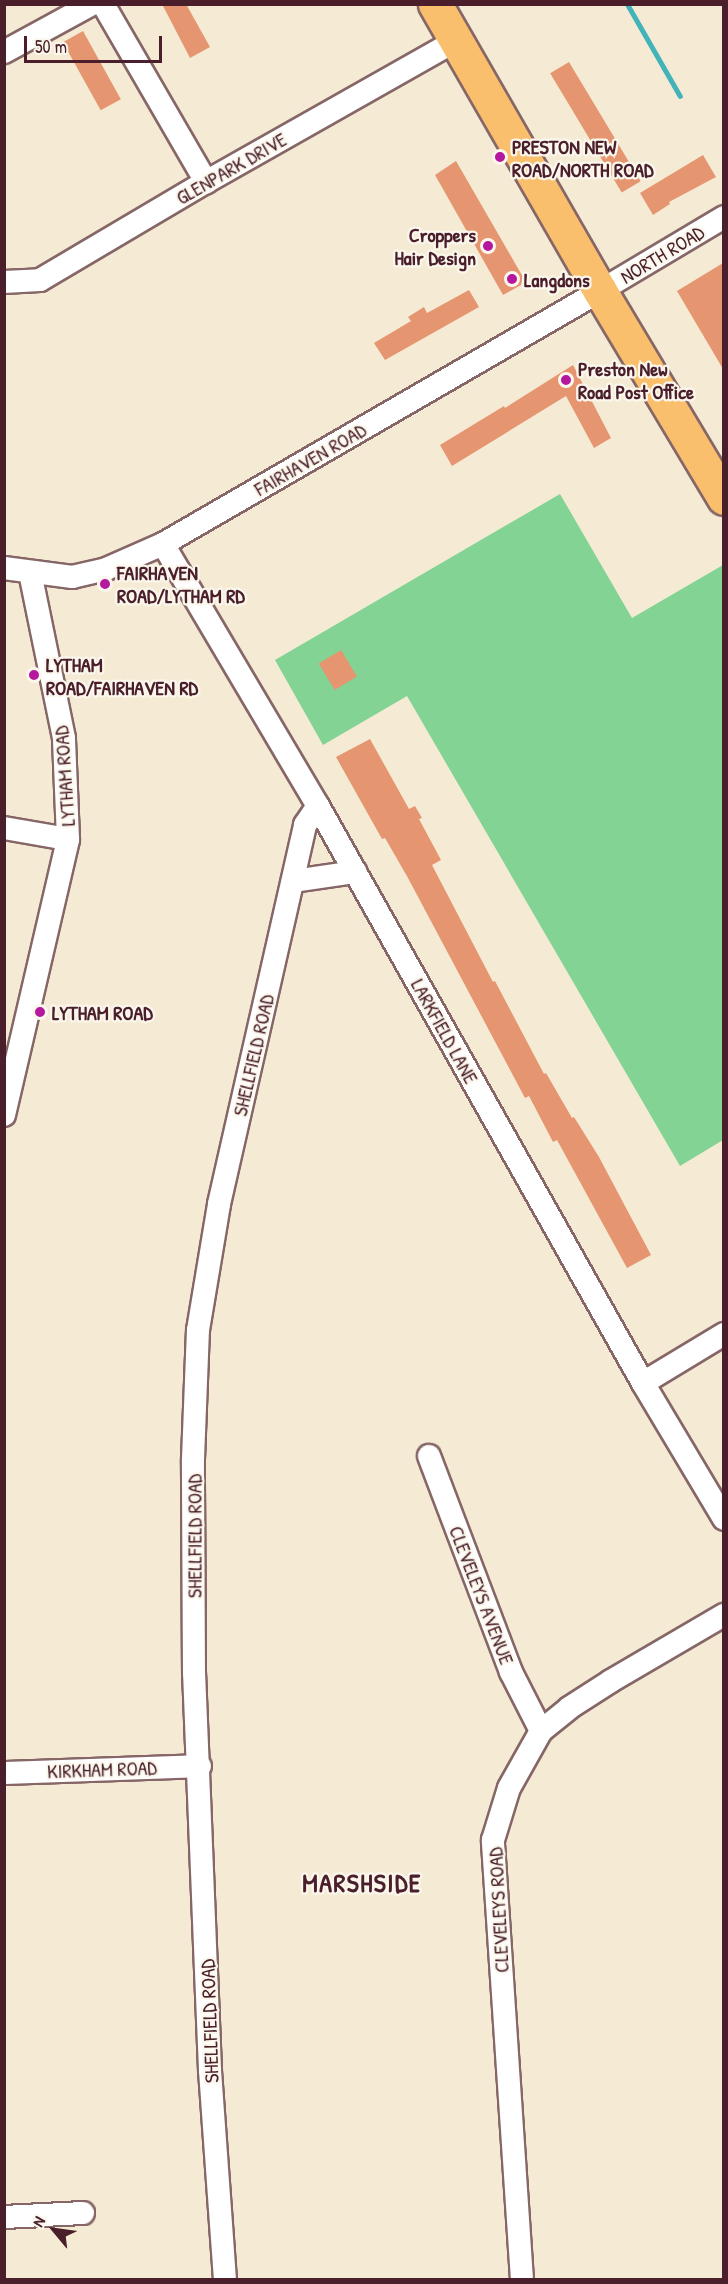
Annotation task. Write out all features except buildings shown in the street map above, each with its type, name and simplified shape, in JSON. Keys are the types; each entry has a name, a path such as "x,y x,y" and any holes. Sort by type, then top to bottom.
{"highway":[{"path":"435,4 600,291 723,498"}],"street":[{"path":"4,52 92,4"},
{"path":"103,4 206,182"},
{"name":"GLENPARK DRIVE","path":"4,282 40,280 206,182 455,41"},
{"name":"NORTH ROAD","path":"600,291 723,217"},
{"name":"FAIRHAVEN ROAD","path":"4,568 72,577 106,569 163,544 600,291"},
{"name":"LARKFIELD LANE","path":"163,544 318,806 643,1383 723,1520"},
{"name":"LYTHAM ROAD","path":"4,1115 12,1049 68,839 64,738 30,572"},
{"name":"SHELLFIELD ROAD","path":"225,2280 210,2070 200,1766 194,1673 193,1459 198,1330 219,1204 305,825 318,806"},
{"name":"LYTHAM ROAD","path":"4,828 68,839"},
{"path":"293,881 355,872"},
{"path":"643,1383 723,1334"},
{"name":"CLEVELEYS AVENUE","path":"429,1456 511,1672 541,1731"},
{"name":"CLEVELEYS ROAD","path":"522,2280 493,1840 509,1788 541,1731 569,1708 611,1681 723,1615"},
{"name":"KIRKHAM ROAD","path":"4,1773 200,1766"},
{"path":"4,2217 82,2213"}],"green space":[{"path":"560,494 632,618 723,565 723,1140 680,1166 407,696 323,745 275,660"}],"waterway":[{"path":"627,4 680,96"}],"place":[{"name":"PRESTON NEW ROAD/NORTH ROAD","path":"500,157"},
{"name":"Croppers Hair Design","path":"488,246"},
{"name":"Langdons","path":"512,279"},
{"name":"Preston New Road Post Office","path":"566,380"},
{"name":"FAIRHAVEN ROAD/LYTHAM RD","path":"105,584"},
{"name":"LYTHAM ROAD/FAIRHAVEN RD","path":"34,675"},
{"name":"LYTHAM ROAD","path":"40,1012"}],"district":[{"name":"MARSHSIDE","path":"362,1883"}]}
